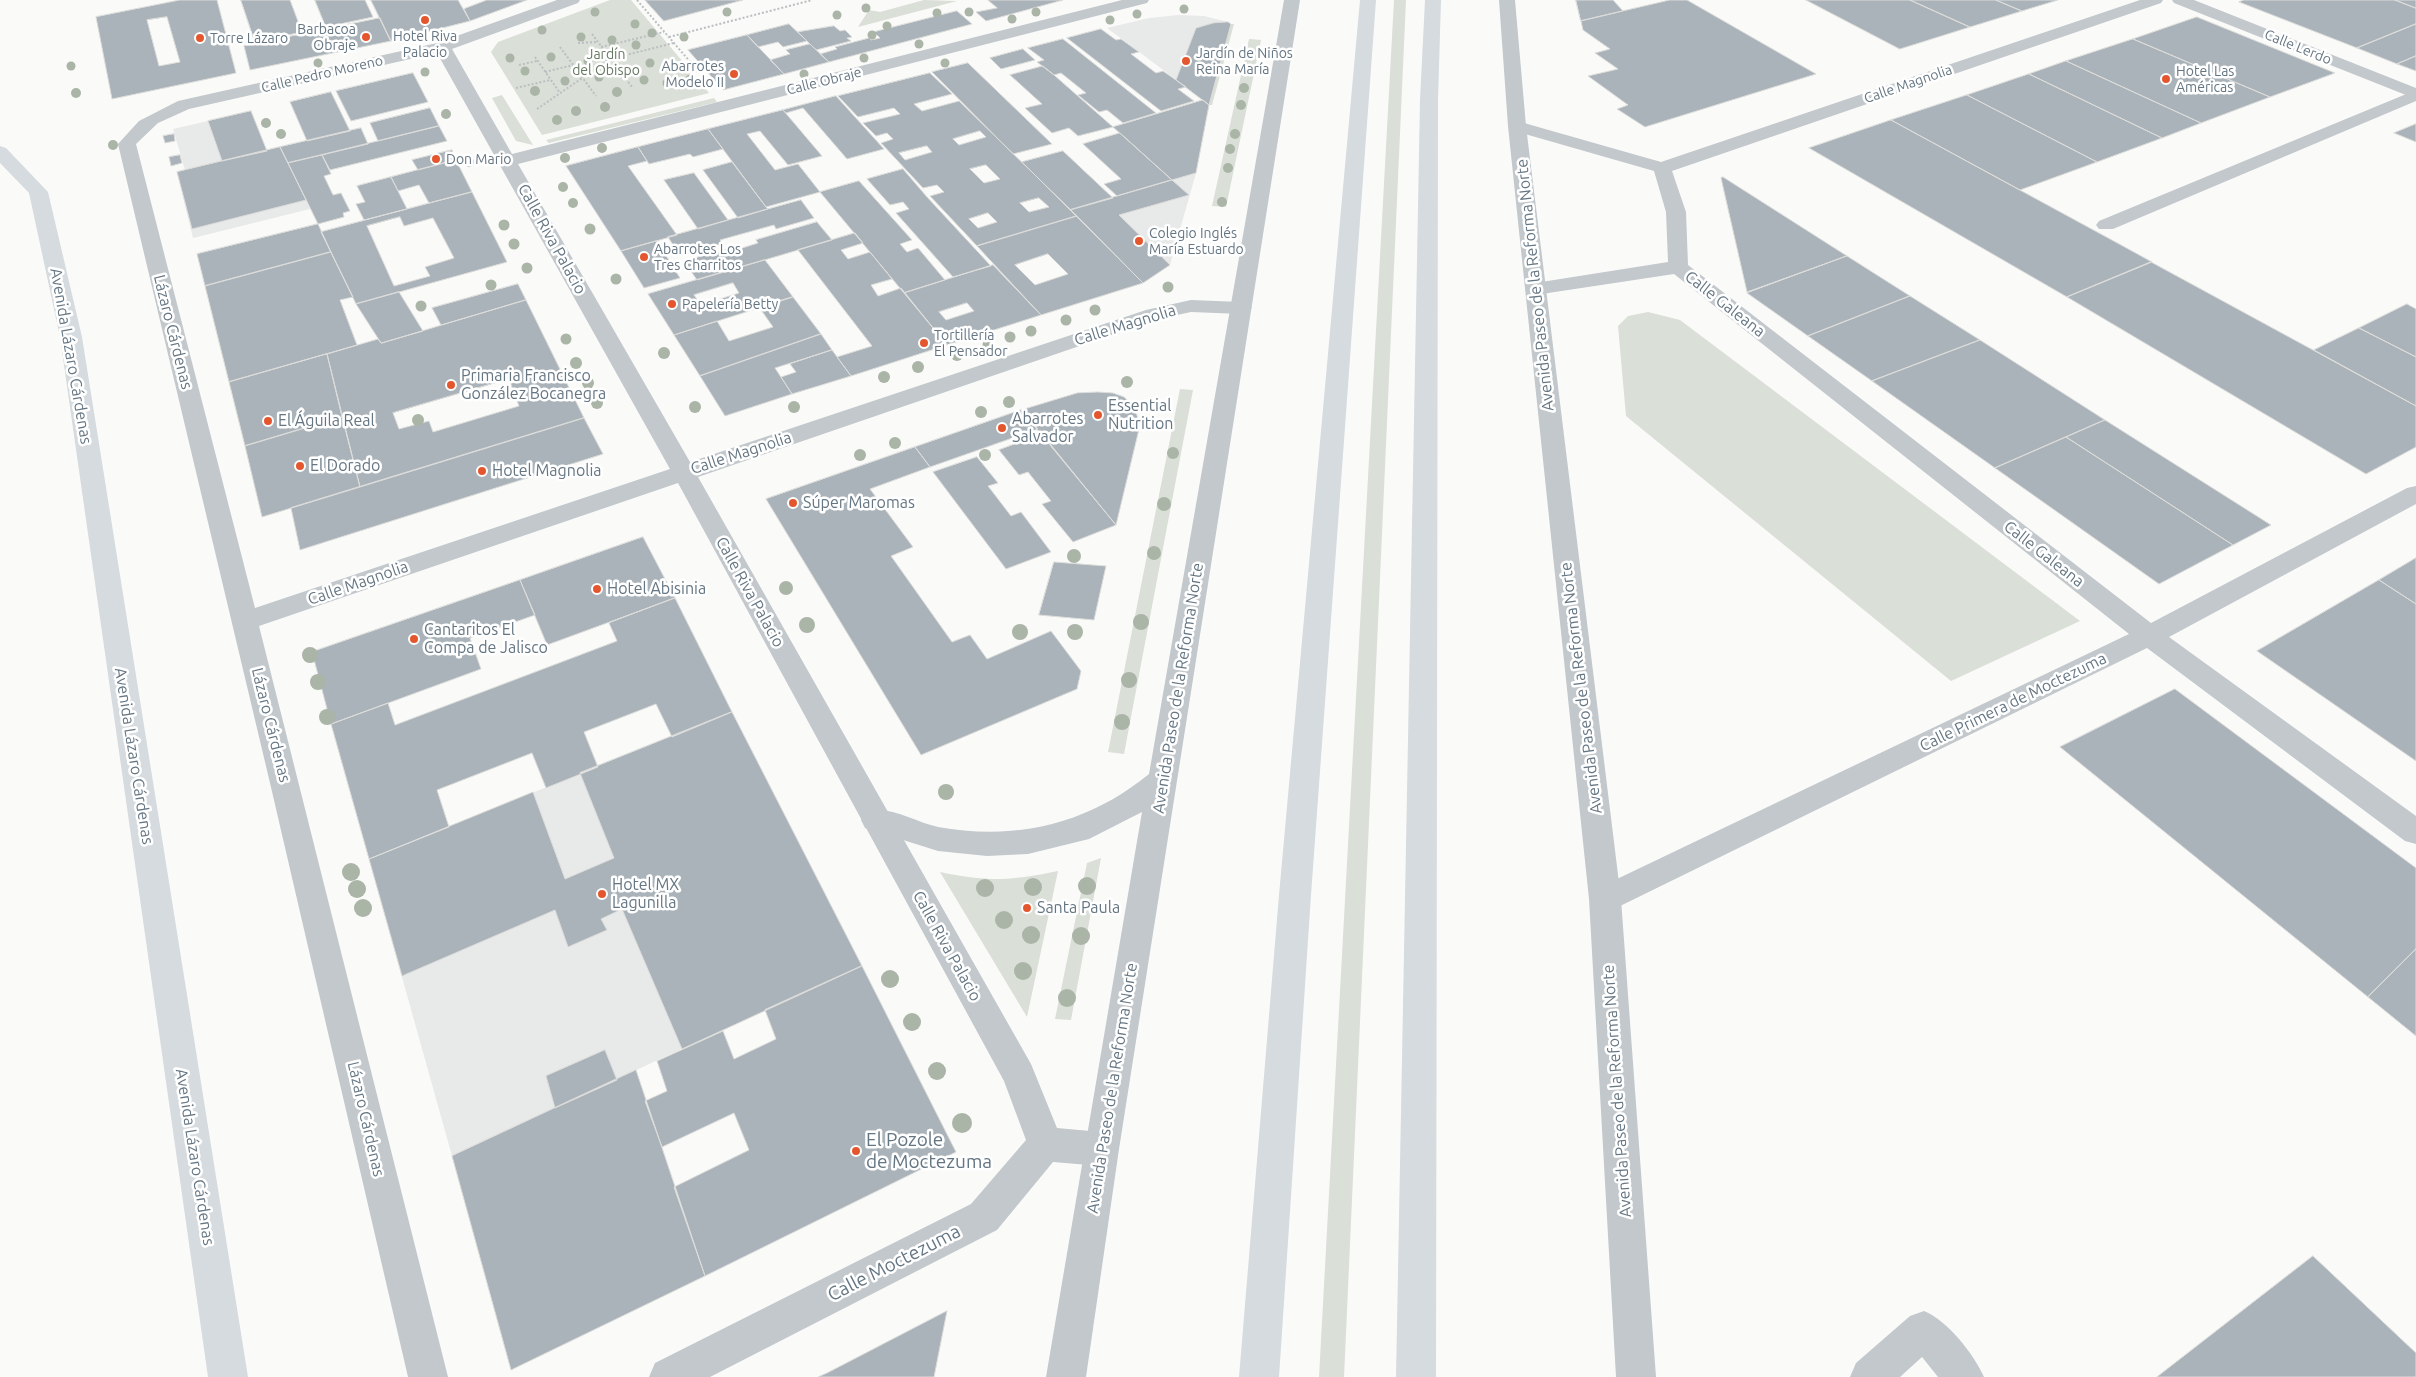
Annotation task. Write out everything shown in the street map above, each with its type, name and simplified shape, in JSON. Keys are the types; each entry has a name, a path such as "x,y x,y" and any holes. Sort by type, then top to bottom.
{"main road":[{"path":"1259,1377 1295,895 1368,0"},
{"path":"1416,1377 1430,100 1433,0"},
{"name":"Avenida Lázaro Cárdenas","path":"0,152 38,192 70,337 228,1377"}],"street":[{"name":"Calle Pedro Moreno","path":"184,105 442,47 572,0"},
{"name":"Calle Obraje","path":"508,161 1140,0"},
{"name":"Avenida Paseo de la Reforma Norte","path":"1066,1377 1101,1149 1292,0"},
{"name":"Avenida Paseo de la Reforma Norte","path":"1507,0 1517,126 1605,900 1636,1377"},
{"name":"Calle Magnolia","path":"1662,168 2155,0"},
{"name":"Calle Lerdo","path":"2180,0 2416,95"},
{"name":"Calle Riva Palacio","path":"442,47 508,161 1019,1075 1045,1144"},
{"path":"2106,225 2416,95"},
{"name":"Lázaro Cárdenas","path":"184,105 165,112 144,124 133,134 127,144 246,621 428,1377"},
{"path":"1517,126 1662,168 1676,212 1678,268 1535,290"},
{"name":"Calle Galeana","path":"1678,268 2149,636 2416,832"},
{"name":"Calle Magnolia","path":"246,621 1153,314 1191,306 1241,308"},
{"name":"Calle Primera de Moctezuma","path":"1605,900 2149,636 2416,494"},
{"path":"876,820 938,840 987,844 1028,842 1078,830 1134,803 1164,778"},
{"path":"1045,1144 1101,1149"},
{"name":"Calle Moctezuma","path":"669,1377 984,1217 1045,1144"},
{"path":"1870,1377 1924,1330 1964,1377"}],"path":[{"path":"637,0 699,72"},
{"path":"669,37 812,0"},
{"path":"588,29 632,88"},
{"path":"601,47 664,32"},
{"path":"557,43 595,96 604,98"},
{"path":"531,113 610,58 674,43"},
{"path":"534,55 560,94"},
{"path":"545,72 573,65"},
{"path":"516,88 550,80"}],"shaded area":[{"name":"Jardín de Niños Reina María","path":"1178,15 1204,16 1228,22 1186,87 1107,28 1149,18"},
{"path":"208,121 222,161 280,147 310,209 193,238 177,172 185,170 173,129"},
{"name":"Colegio Inglés María Estuardo","path":"1196,173 1170,265 1143,283 1070,210"},
{"path":"732,712 747,742 765,1010 452,1156 369,859"}],"green space":[{"name":"Jardín del Obispo","path":"610,0 631,0 709,93 542,135 491,52 498,42"},
{"path":"924,0 957,1 858,27 869,10 880,12"},
{"path":"1394,0 1406,0 1344,1377 1319,1377"},
{"path":"1231,24 1234,24 1212,105 1209,105"},
{"path":"1249,39 1261,40 1226,207 1212,206"},
{"path":"502,95 533,145 516,141 492,98"},
{"path":"714,98 717,102 549,143 546,140"},
{"path":"1648,312 1680,320 2080,621 1951,681 1626,416 1618,326 1628,316"},
{"path":"1180,389 1193,390 1124,754 1108,752"},
{"path":"1101,858 1071,1020 1055,1019 1087,863"},
{"path":"1058,871 1027,1017 940,872 986,879 999,879 1026,877"}],"building":[{"name":"Torre Lázaro","path":"180,0 217,0 236,73 112,99 96,17","holes":["167,17 180,62 159,66 147,20"]},
{"path":"241,0 290,0 302,32 255,42"},
{"path":"315,0 365,0 373,17 326,27"},
{"name":"Hotel Riva Palacio","path":"371,0 458,0 470,21 391,41"},
{"path":"487,0 527,0 470,21 464,9"},
{"path":"645,0 743,0 664,21"},
{"path":"988,0 1063,0 986,21 976,12 997,8"},
{"path":"1576,0 1613,0 1623,11 1581,21"},
{"path":"1670,0 1687,0 1816,74 1645,127 1617,109 1628,105 1588,76 1618,69 1595,53 1610,49 1583,30 1581,21"},
{"path":"1806,0 1910,0 1970,27 1900,49"},
{"path":"1910,0 1996,0 2022,11 1970,27"},
{"path":"1996,0 2058,0 2022,11"},
{"path":"2244,0 2395,0 2416,8 2416,24 2357,48 2239,2"},
{"path":"2395,0 2416,0 2416,8"},
{"path":"957,11 972,24 829,62 820,54 837,49 835,47 869,38 871,40 880,38 874,32"},
{"path":"2197,17 2335,73 2270,97 2133,39"},
{"path":"380,18 391,41 250,70 244,46"},
{"path":"1228,22 1231,24 1209,105 1176,80 1196,28 1213,23"},
{"path":"789,24 807,41 783,47 778,42 758,47 747,35"},
{"path":"2416,24 2416,56 2397,64 2357,48"},
{"path":"834,26 840,31 845,30 852,37 847,38 851,41 816,50 798,32"},
{"path":"1101,29 1116,40 1121,39 1139,52 1131,54 1156,73 1163,71 1186,87 1178,89 1194,101 1161,111 1067,38"},
{"path":"747,35 784,74 723,90 688,50"},
{"path":"1063,39 1156,113 1123,123 1107,110 1099,112 1078,95 1086,93 1061,73 1054,75 1037,62 1044,60 1028,48"},
{"name":"Hotel Las Américas","path":"2133,39 2270,97 2201,123 2066,61"},
{"path":"810,44 829,62 784,74 770,60 790,54 786,50"},
{"path":"1023,49 1035,60 1001,69 990,58"},
{"path":"2416,56 2416,71 2397,64"},
{"path":"2066,61 2201,123 2162,138 2029,74"},
{"path":"968,63 1052,144 1013,154 932,72"},
{"path":"1043,66 1113,127 1078,136 1069,128 1052,133 1025,108 1042,104 1010,75"},
{"path":"413,73 428,102 351,121 336,91"},
{"path":"930,73 952,94 914,104 922,111 959,101 1077,216 977,246 930,196 944,192 937,185 923,188 881,143 893,139 887,133 876,136 863,123 900,114 894,108 858,117 838,96","holes":["980,131 986,137 959,145 953,139","927,146 932,152 905,160 899,153","986,165 1000,179 984,183 970,169","1039,198 1049,207 1029,212 1020,203","988,213 997,222 978,228 969,219"]},
{"path":"2029,74 2162,138 2097,162 1967,95"},
{"path":"331,92 350,131 307,141 290,102"},
{"path":"1967,95 2097,162 2020,190 1891,120"},
{"path":"836,96 884,149 847,159 803,108 786,113 783,110"},
{"path":"1203,100 1209,105 1196,173 1172,180 1113,127"},
{"path":"430,108 439,126 378,141 370,123"},
{"path":"783,110 822,156 788,165 760,131 747,134 775,170 798,164 820,192 766,207 708,129"},
{"path":"251,111 267,151 222,161 208,121"},
{"path":"1891,120 2152,262 2067,297 1809,148"},
{"path":"2416,124 2416,142 2394,133"},
{"path":"439,126 447,141 330,170 322,155"},
{"path":"361,128 368,144 288,163 280,147"},
{"path":"708,129 723,149 693,157 690,154 649,164 638,147"},
{"path":"1120,133 1172,180 1117,196 1104,184 1121,179 1083,144"},
{"path":"174,134 175,141 165,143 163,136"},
{"path":"280,147 306,200 192,229 177,172"},
{"path":"638,147 647,161 628,166 677,235 621,251 566,166"},
{"path":"452,150 456,160 418,170 412,160"},
{"path":"1063,151 1113,198 1070,210 1022,162"},
{"path":"180,155 182,163 171,166 169,157"},
{"path":"322,155 331,174 324,176 333,195 341,193 350,211 343,213 344,217 318,224 288,163"},
{"path":"456,160 472,192 429,203 419,185 398,191 391,177"},
{"path":"732,162 768,209 738,218 703,170"},
{"path":"903,169 991,266 953,277 896,213 909,209 903,202 890,205 867,179"},
{"path":"694,173 728,220 698,229 664,180"},
{"path":"391,177 407,209 364,220 356,204 365,202 357,186"},
{"path":"1723,177 1847,256 1747,292 1721,178"},
{"name":"Colegio Inglés María Estuardo","path":"1172,180 1189,195 1119,215 1170,265 1143,283 1070,210"},
{"path":"859,181 912,240 900,244 907,252 918,248 945,280 904,293 820,192"},
{"path":"472,192 507,262 356,304 321,232","holes":["400,217 404,226 433,218 454,258 425,267 430,276 394,286 367,226"]},
{"path":"801,200 814,218 776,229 774,225 720,240 723,244 680,256 668,237"},
{"path":"1077,216 1143,283 1041,315 977,246","holes":["1048,254 1068,274 1035,285 1015,265"]},
{"path":"817,222 832,240 697,280 684,261 736,246 739,249 758,243 756,240"},
{"path":"318,224 331,252 205,286 197,254"},
{"path":"855,233 863,243 841,250 848,259 870,252 892,279 871,285 878,296 901,288 947,345 851,376 837,357 872,346 798,250"},
{"path":"657,241 680,278 644,288 621,251"},
{"path":"331,252 353,297 340,300 357,345 229,382 205,286"},
{"path":"1847,256 1910,296 1808,336 1747,293"},
{"path":"765,260 793,297 674,335 648,294","holes":["733,283 739,293 701,305 694,295"]},
{"path":"2151,262 2416,406 2416,447 2366,474 2067,297"},
{"path":"993,265 1041,315 947,345 904,293","holes":["967,303 974,311 946,320 939,312"]},
{"path":"518,284 526,300 441,325 432,308"},
{"path":"399,292 423,331 381,343 356,304"},
{"path":"1910,296 1980,340 1872,381 1808,336"},
{"path":"793,297 821,334 700,376 674,335 717,321 729,341 773,327 759,307"},
{"name":"Primaria Francisco González Bocanegra","path":"526,300 584,418 360,487 327,354 378,339 381,343","holes":["509,379 519,406 433,432 429,421 399,429 393,413"]},
{"path":"2407,304 2416,309 2416,357 2359,328"},
{"path":"2359,328 2416,357 2416,406 2314,350"},
{"path":"821,334 832,350 775,368 792,394 725,416 700,376"},
{"path":"1980,340 2105,420 1995,468 1872,381"},
{"path":"832,350 851,376 792,394 781,377 796,372 790,364"},
{"path":"327,354 342,417 245,446 229,382"},
{"path":"1077,393 1113,393 1124,397 1134,406 1140,425 1116,525 1021,410"},
{"path":"1021,410 1038,429 930,467 915,447"},
{"path":"342,417 360,487 262,517 245,446"},
{"name":"Hotel Magnolia","path":"584,418 603,454 300,550 291,508"},
{"path":"2105,420 2271,525 2233,545 2066,437"},
{"path":"1042,434 1116,525 1073,542 1042,504 1051,501 1028,472 1019,475 999,450"},
{"path":"2066,437 2233,545 2159,584 1995,468"},
{"path":"915,447 930,467 870,489 913,547 891,556 952,642 970,635 987,659 1051,631 1081,671 1077,689 921,755 766,499"},
{"path":"977,457 998,483 988,486 1011,516 1021,512 1051,552 1006,569 933,472"},
{"name":"Hotel Abisinia","path":"643,537 675,598 547,645 520,580"},
{"path":"2416,558 2416,604 2379,580"},
{"path":"1054,562 1106,566 1094,620 1039,615"},
{"path":"520,580 535,615 470,638 481,669 331,724 312,652"},
{"path":"2379,580 2416,604 2416,761 2257,651"},
{"path":"675,598 732,712 672,737 656,704 584,732 598,767 546,788 532,753 437,790 449,827 369,859 331,724 388,703 395,725 617,641 609,623"},
{"path":"2175,689 2416,868 2416,949 2368,997 2060,747"},
{"name":"Hotel MX Lagunilla","path":"732,712 862,966 682,1049 622,909 601,919 607,930 568,947 555,910 402,976 369,859 533,792 565,879 614,858 580,773"},
{"path":"2416,949 2416,1036 2368,997"},
{"path":"862,966 956,1152 705,1276 674,1187 749,1150 734,1113 662,1147 645,1101 667,1091 657,1061 723,1031 734,1059 776,1039 765,1010"},
{"path":"605,1050 617,1080 555,1108 546,1076"},
{"path":"636,1070 705,1276 511,1370 452,1156"},
{"path":"2313,1256 2416,1353 2416,1377 2157,1377"},
{"path":"947,1311 934,1377 818,1377 827,1373"}],"place":[{"name":"Hotel Riva Palacio","path":"425,20"},
{"name":"Barbacoa Obraje","path":"366,37"},
{"name":"Torre Lázaro","path":"200,38"},
{"name":"Jardín de Niños Reina María","path":"1186,61"},
{"name":"Abarrotes Modelo II","path":"734,74"},
{"name":"Hotel Las Américas","path":"2166,79"},
{"name":"Don Mario","path":"436,159"},
{"name":"Colegio Inglés María Estuardo","path":"1139,241"},
{"name":"Abarrotes Los Tres Charritos","path":"644,257"},
{"name":"Papelería Betty","path":"672,304"},
{"name":"Tortillería El Pensador","path":"924,343"},
{"name":"Primaria Francisco González Bocanegra","path":"451,385"},
{"name":"Essential Nutrition","path":"1098,415"},
{"name":"El Águila Real","path":"268,421"},
{"name":"Abarrotes Salvador","path":"1002,428"},
{"name":"El Dorado","path":"300,466"},
{"name":"Hotel Magnolia","path":"482,471"},
{"name":"Súper Maromas","path":"793,503"},
{"name":"Hotel Abisinia","path":"597,589"},
{"name":"Cantaritos El Compa de Jalisco","path":"414,639"},
{"name":"Hotel MX Lagunilla","path":"602,894"},
{"name":"Santa Paula","path":"1027,908"},
{"name":"El Pozole de Moctezuma","path":"856,1151"}]}
